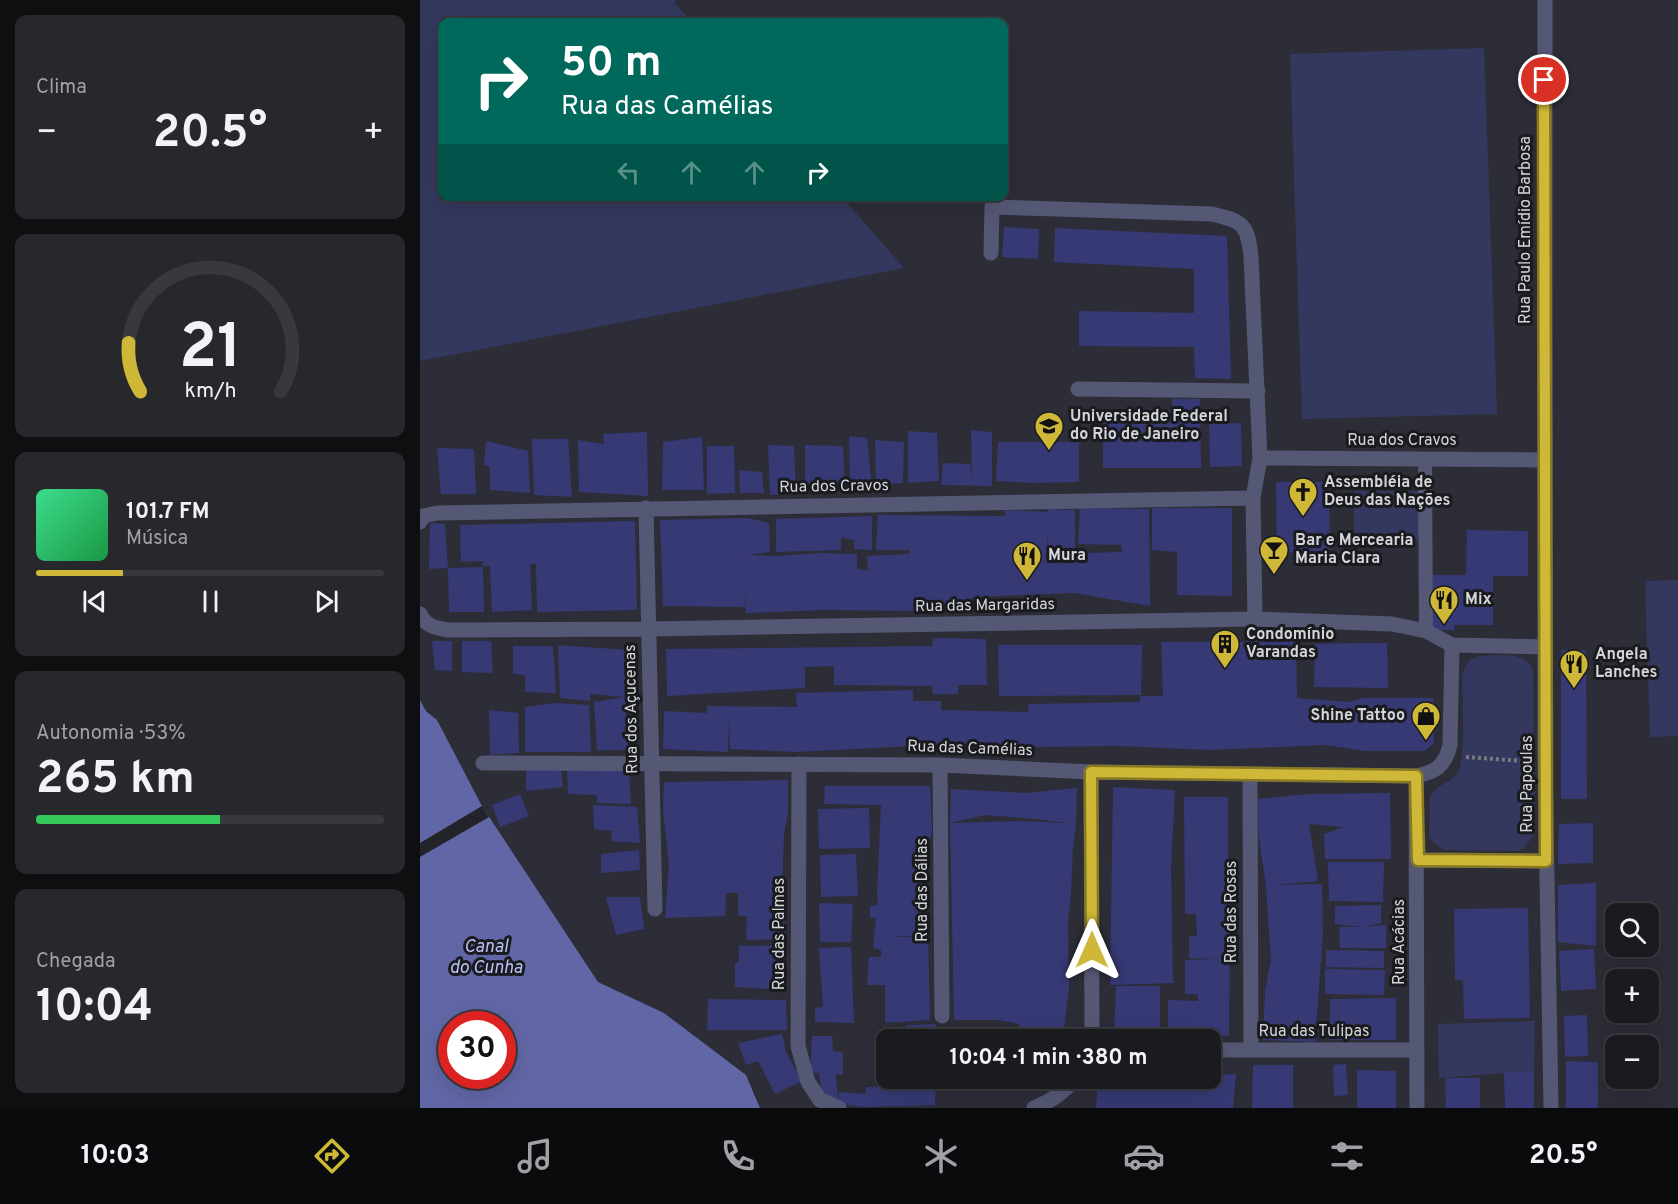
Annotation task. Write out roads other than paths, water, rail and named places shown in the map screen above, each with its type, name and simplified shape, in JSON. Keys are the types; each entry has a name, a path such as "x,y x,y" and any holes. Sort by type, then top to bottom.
{"street":[{"name":"Rua Paulo Emídio Barbosa","path":"1545,0 1545,460"},
{"path":"991,253 992,207 1212,214 1229,218 1243,226 1249,237 1258,391 1260,458 1253,498 1255,620"},
{"path":"1077,389 1258,391"},
{"name":"Rua dos Cravos","path":"1260,458 1545,460"},
{"name":"Rua Papoulas","path":"1545,460 1545,763 1551,1108"},
{"name":"Rua dos Cravos","path":"420,522 423,516 437,513 1253,498"},
{"name":"Rua dos Açucenas","path":"646,508 655,909"},
{"name":"Rua das Margaridas","path":"421,618 434,627 448,630 1255,620 1392,624 1426,631 1452,645 1545,647"},
{"name":"Rua das Camélias","path":"483,763 940,765 1091,772 1416,776 1431,773 1447,756 1452,645"},
{"name":"Rua das Palmas","path":"799,764 798,1046 808,1082 820,1100 838,1108"},
{"name":"Rua das Dálias","path":"940,765 942,1016"},
{"path":"1091,772 1092,1029"},
{"name":"Rua das Rosas","path":"1250,774 1251,1050"},
{"name":"Rua Acácias","path":"1416,776 1418,1108"},
{"path":"1418,860 1546,861"},
{"name":"Rua das Tulipas","path":"1221,1050 1417,1050"},
{"path":"1035,1108 1067,1089"}],"lane":[{"path":"1425,459 1426,631"}],"water":[{"name":"Canal do Cunha","path":"420,700 426,711 437,720 482,806 598,982 664,1013 746,1075 760,1108 420,1108"}],"place":[{"name":"Universidade Federal do Rio de Janeiro","path":"1049,452"},
{"name":"Assembléia de Deus das Nações","path":"1303,518"},
{"name":"Bar e Mercearia Maria Clara","path":"1274,576"},
{"name":"Mura","path":"1027,582"},
{"name":"Mix","path":"1444,626"},
{"name":"Condomínio Varandas","path":"1225,670"},
{"name":"Angela Lanches","path":"1574,690"},
{"name":"Shine Tattoo","path":"1426,742"}]}
